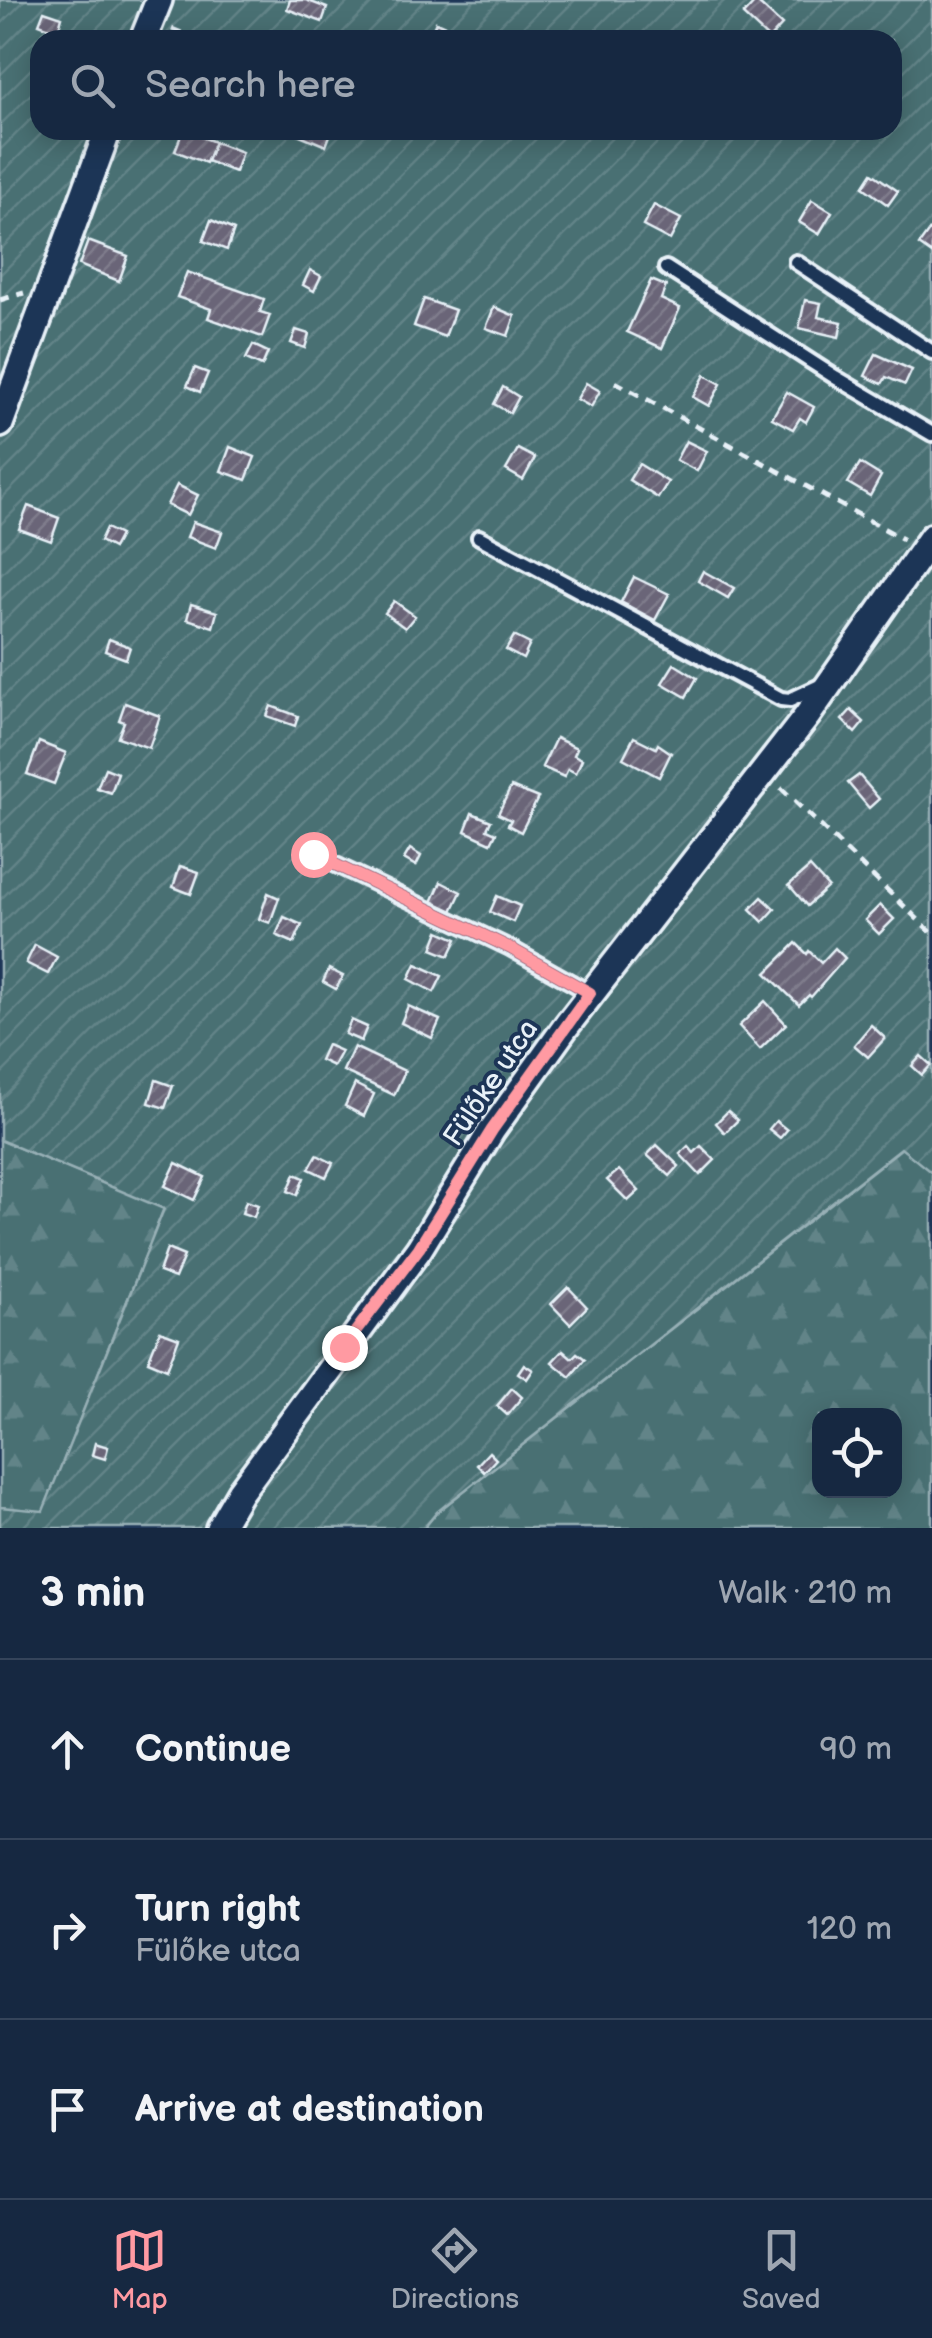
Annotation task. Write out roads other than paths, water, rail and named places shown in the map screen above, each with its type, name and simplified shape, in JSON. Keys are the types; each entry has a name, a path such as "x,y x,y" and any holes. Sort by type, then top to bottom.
{"street":[{"path":"147,30 159,0"},
{"path":"0,424 104,140"},
{"name":"Fülőke utca","path":"218,1528 240,1492 419,1248 492,1130 590,993 763,774 928,543"}],"lane":[{"path":"796,262 932,352"},
{"path":"666,268 932,434"},
{"path":"479,537 780,699 790,700 834,679"},
{"path":"313,854 510,948 590,993"}]}
